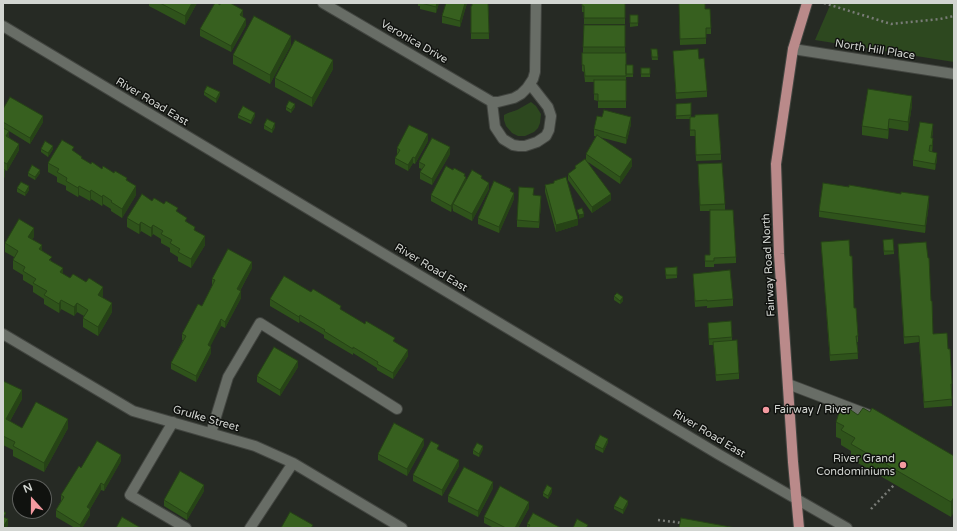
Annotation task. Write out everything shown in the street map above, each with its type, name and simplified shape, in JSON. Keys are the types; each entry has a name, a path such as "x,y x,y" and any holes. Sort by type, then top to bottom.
{"main road":[{"name":"Fairway Road North","path":"799,528 779,254 776,164 793,49 807,3"}],"street":[{"name":"Veronica Drive","path":"323,3 492,102"},
{"path":"530,84 548,107 551,116 549,130 546,136 537,142 525,146 513,145 503,138 496,127 492,102 514,98 521,94 530,84 535,72 536,3"},
{"name":"River Road East","path":"3,26 711,450 847,528"},
{"name":"North Hill Place","path":"793,49 954,74"},
{"path":"211,433 228,377 260,323 397,409"},
{"name":"Grulke Street","path":"3,334 133,411 255,446 293,463 402,528"},
{"path":"788,384 880,419"},
{"path":"172,422 130,495 186,528"},
{"path":"250,528 293,463"}],"path":[{"path":"824,3 892,24 954,16"},
{"path":"871,509 895,484"},
{"path":"658,520 689,524"}],"green space":[{"path":"831,3 954,3 954,62 815,40"},
{"path":"531,102 536,106 541,114 540,123 534,132 525,136 518,136 512,133 506,126 504,115"}],"building":[{"path":"160,3 192,3 185,16"},
{"path":"215,3 220,5 220,3 230,3 243,10 240,15 246,19 231,46 200,29"},
{"path":"421,3 437,3 436,7"},
{"path":"446,3 465,3 460,21 442,16"},
{"path":"472,3 488,3 489,33 471,33"},
{"path":"582,3 625,3 625,18 584,18 584,6 582,6"},
{"path":"679,3 705,3 705,9 710,9 711,28 706,28 706,38 680,39"},
{"path":"630,15 638,15 638,23 630,23"},
{"path":"254,16 291,36 270,75 233,55"},
{"path":"584,25 625,25 625,47 583,47"},
{"path":"295,40 333,60 312,98 275,78"},
{"path":"651,49 657,49 658,57 652,57"},
{"path":"698,49 699,59 704,58 707,91 676,93 673,51"},
{"path":"582,53 626,53 626,76 585,76 584,65 582,65"},
{"path":"626,65 633,65 633,74 626,74"},
{"path":"641,68 650,68 650,74 641,74"},
{"path":"594,80 626,80 626,101 598,101 598,94 594,94"},
{"path":"207,86 220,92 216,99 204,92"},
{"path":"868,89 912,96 908,122 889,119 888,130 862,126"},
{"path":"10,97 43,116 30,138 3,122 3,109"},
{"path":"289,101 295,104 291,110 286,107"},
{"path":"691,103 691,115 676,116 676,104"},
{"path":"243,106 255,113 251,121 238,115"},
{"path":"604,110 631,117 626,138 594,129 597,116 602,117"},
{"path":"718,114 721,154 696,155 695,130 690,130 690,117 695,117 695,115"},
{"path":"267,119 275,123 272,130 264,125"},
{"path":"920,122 933,124 931,138 933,138 932,146 930,145 929,151 937,153 935,164 913,160"},
{"path":"409,125 428,134 415,158 413,157 408,165 395,158 400,150 397,148"},
{"path":"3,128 9,131 6,136 19,144 7,164 3,162"},
{"path":"597,135 632,159 620,177 586,154"},
{"path":"432,138 450,147 432,179 420,172 425,165 419,162"},
{"path":"62,140 74,147 72,150 82,157 81,158 91,164 92,162 102,169 103,166 114,173 115,171 127,178 126,180 136,186 122,209 103,195 102,197 91,190 90,192 79,186 78,188 66,181 67,178 57,172 59,169 48,163"},
{"path":"45,141 53,146 48,153 41,149"},
{"path":"585,159 611,194 592,207 568,174 576,168 575,166"},
{"path":"722,163 725,204 700,205 698,164"},
{"path":"32,165 40,170 35,177 28,173"},
{"path":"446,166 453,170 454,168 465,174 464,176 466,177 451,206 431,195"},
{"path":"472,170 482,176 481,178 489,183 472,214 453,204"},
{"path":"566,177 578,219 556,225 545,185 554,183 554,181"},
{"path":"494,181 511,189 510,191 514,193 499,227 478,218"},
{"path":"21,182 29,186 25,193 17,188"},
{"path":"823,183 849,187 849,185 901,194 901,192 929,196 925,226 819,211"},
{"path":"519,187 534,188 533,195 541,196 539,222 517,220"},
{"path":"142,194 152,201 154,198 164,204 166,201 178,208 176,211 187,218 185,221 195,227 194,230 205,236 191,259 178,252 180,249 170,243 172,240 161,234 163,231 153,225 151,228 141,222 139,225 127,218"},
{"path":"582,208 584,214 579,215 577,210"},
{"path":"710,210 733,210 736,257 714,258 714,261 705,261 705,255 710,255"},
{"path":"19,219 34,228 28,237 42,245 39,249 52,257 49,260 63,268 60,272 70,278 73,274 86,282 89,278 103,287 98,295 112,303 98,327 83,318 88,310 77,303 74,307 61,300 59,304 44,295 47,291 33,283 36,279 23,271 25,267 13,260 18,251 5,243"},
{"path":"893,239 894,251 884,251 883,240"},
{"path":"849,240 850,256 852,256 854,308 856,308 858,336 856,336 858,353 830,355 821,242"},
{"path":"926,242 929,258 933,334 947,333 948,349 950,349 952,399 924,402 919,336 904,337 898,244"},
{"path":"228,249 252,262 237,289 241,291 225,322 221,319 208,345 211,347 196,376 171,363 186,336 182,334 198,304 202,306 215,280 212,279"},
{"path":"677,267 677,275 666,275 665,268"},
{"path":"730,270 733,299 695,301 693,274"},
{"path":"284,276 311,292 313,289 341,306 340,309 365,324 366,321 395,338 393,341 408,350 393,373 377,364 378,362 324,331 325,330 300,315 299,317 270,299"},
{"path":"617,293 623,297 620,301 614,296"},
{"path":"731,321 732,337 709,339 708,323"},
{"path":"737,340 739,373 716,375 713,342"},
{"path":"274,347 298,361 280,390 257,376"},
{"path":"3,381 22,390 6,419 22,428 36,402 68,419 44,463 13,446 15,442 3,436"},
{"name":"River Grand Condominiums","path":"845,406 858,415 863,408 870,412 872,408 954,456 954,497 951,502 851,444 855,438 841,430 844,426 836,422 839,413"},
{"path":"394,423 424,439 407,469 378,454"},
{"path":"600,435 608,439 603,449 595,445"},
{"path":"97,441 121,455 104,485 101,483 87,507 90,509 80,525 56,510 64,497 61,495 79,466 81,468"},
{"path":"431,441 439,445 437,449 459,460 442,490 413,475"},
{"path":"477,443 483,446 479,454 473,450"},
{"path":"464,467 493,482 478,511 448,496"},
{"path":"180,471 204,485 187,514 164,500"},
{"path":"547,485 552,488 548,496 543,493"},
{"path":"500,486 529,502 515,528 506,528 484,517"},
{"path":"620,496 628,501 623,510 614,506"},
{"path":"290,512 313,525 311,528 281,528"},
{"path":"533,513 561,528 528,528 530,525 527,524"},
{"path":"3,517 8,519 3,527"},
{"path":"122,517 141,528 116,528"},
{"path":"681,518 736,528 679,528"},
{"path":"577,519 588,525 586,528 573,528"}],"place":[{"name":"Fairway / River","path":"766,410"},
{"name":"River Grand Condominiums","path":"903,465"}]}
